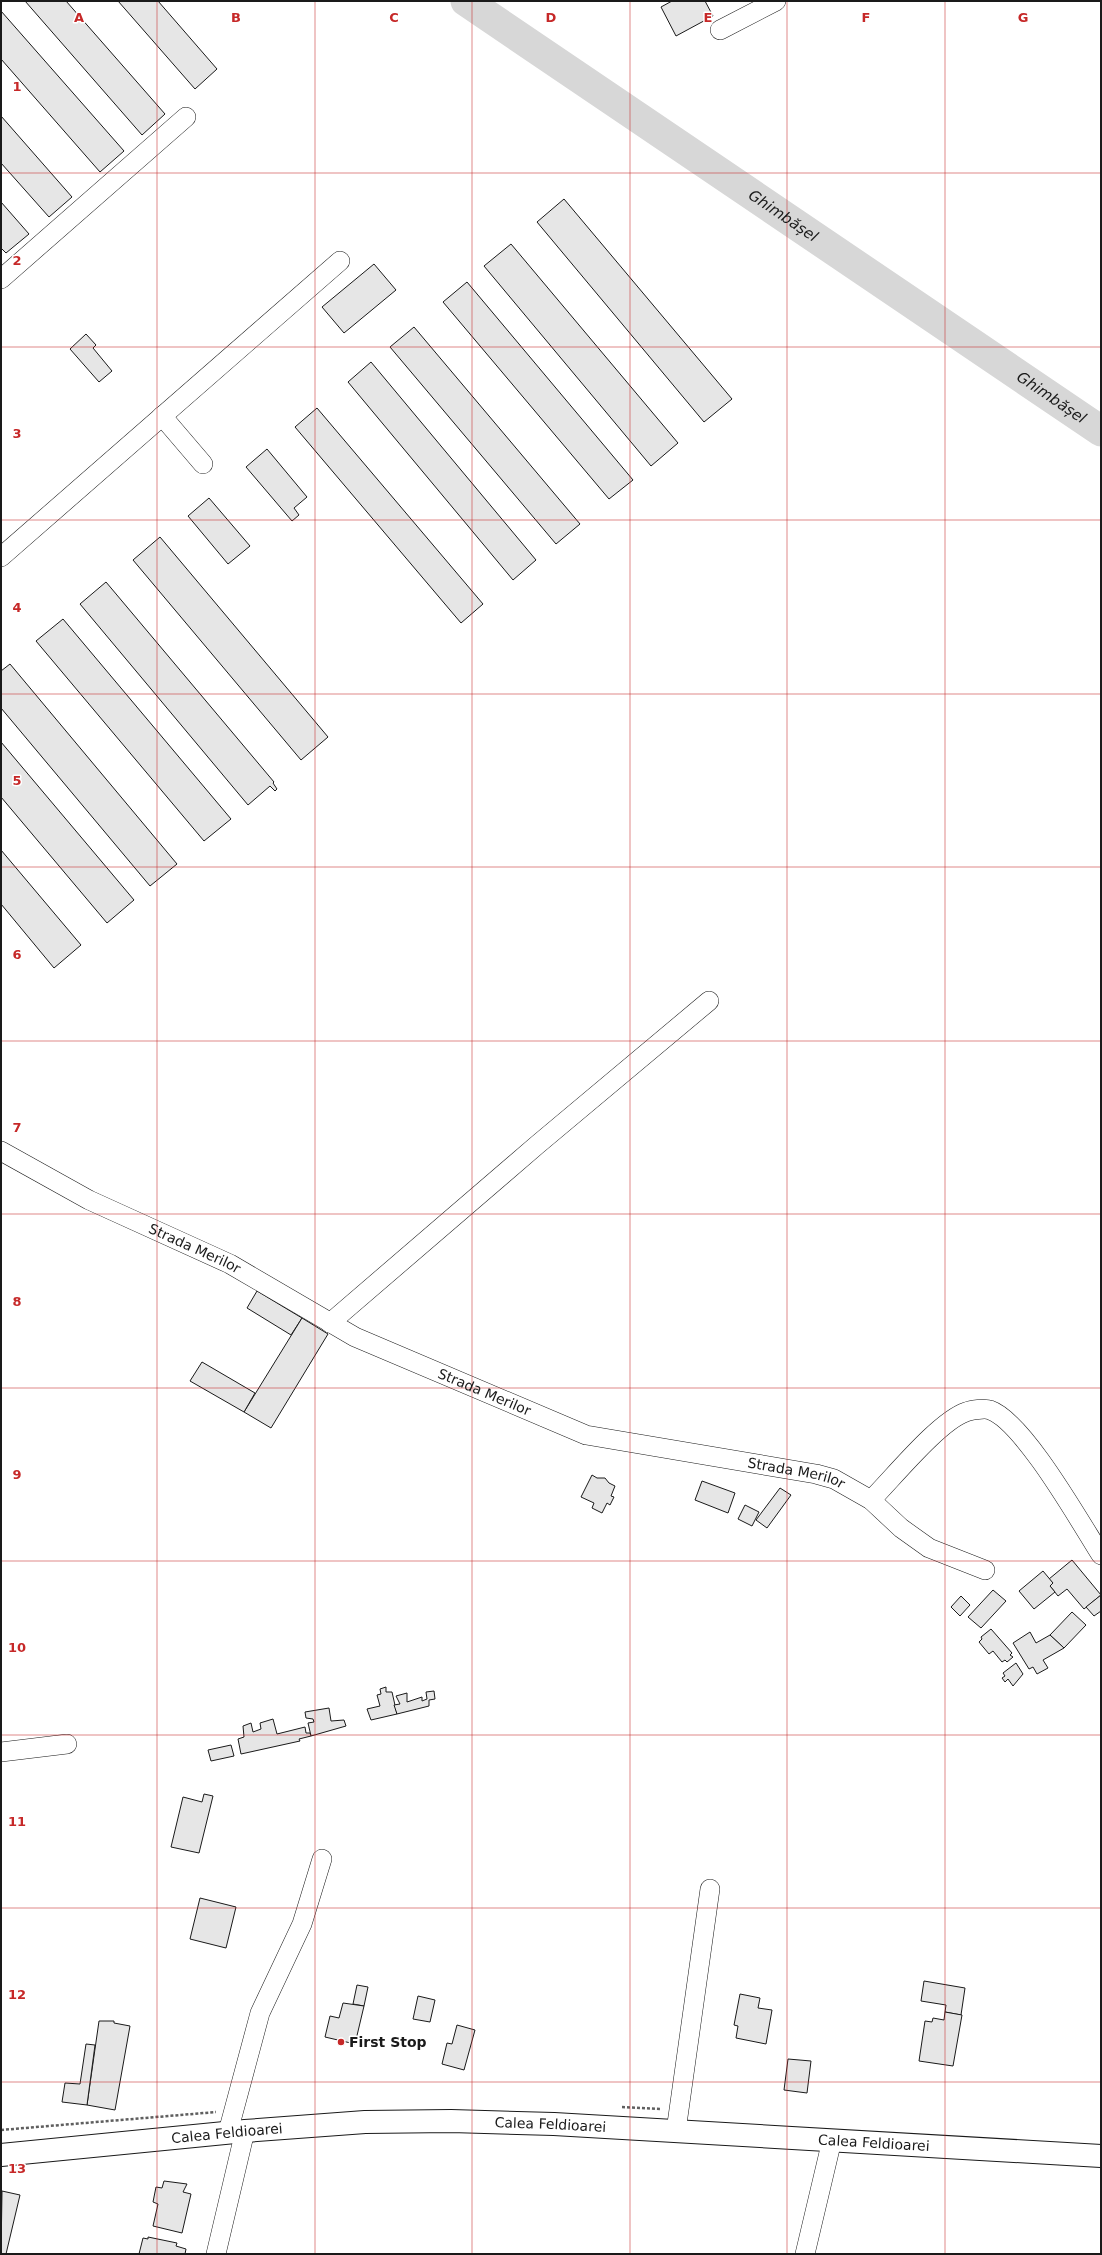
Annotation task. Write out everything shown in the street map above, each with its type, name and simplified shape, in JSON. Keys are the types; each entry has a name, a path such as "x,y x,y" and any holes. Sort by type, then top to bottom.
{"highway":[{"name":"Calea Feldioarei","path":"1,2155 237,2131 365,2122 451,2121 676,2131 1101,2156"}],"street":[{"path":"720,30 776,1"},
{"path":"1,278 186,117"},
{"path":"1,557 340,261"},
{"path":"162,416 203,464"},
{"path":"330,1323 531,1150 709,1001"},
{"name":"Strada Merilor","path":"1,1151 89,1200 230,1264 355,1338 586,1435 816,1474 834,1479 871,1500 901,1528 929,1548 985,1570"},
{"path":"871,1500 944,1424 966,1412 989,1409 1008,1422 1032,1449 1101,1555"},
{"path":"1,1752 67,1744"},
{"path":"216,2254 237,2131 260,2013 302,1924 322,1859"},
{"path":"676,2131 710,1889"},
{"path":"805,2254 832,2140"}],"building":[{"path":"25,1 66,1 165,114 142,135"},
{"path":"118,1 158,1 217,69 195,89"},
{"path":"672,1 705,1 713,16 676,36 661,7"},
{"path":"1,11 124,151 100,172 1,59"},
{"path":"1,116 72,197 49,217 1,163"},
{"path":"564,199 732,399 704,422 537,222"},
{"path":"1,202 29,234 6,253 1,248"},
{"path":"511,244 678,443 651,466 484,266"},
{"path":"374,264 396,290 344,333 322,307"},
{"path":"467,282 633,480 609,499 443,302"},
{"path":"414,327 580,524 556,544 390,347"},
{"path":"86,334 96,345 93,348 112,371 99,382 70,349"},
{"path":"371,362 536,560 513,580 348,382"},
{"path":"317,408 483,604 461,623 295,427"},
{"path":"267,449 307,497 294,508 299,515 292,521 246,467"},
{"path":"209,498 250,546 228,564 188,516"},
{"path":"160,537 328,737 301,760 133,560"},
{"path":"106,582 274,782 273,783 277,789 275,791 270,786 248,805 80,604"},
{"path":"63,619 231,819 204,841 36,641"},
{"path":"10,664 177,864 150,886 1,708 1,671"},
{"path":"1,742 134,900 107,923 1,797"},
{"path":"1,850 81,945 54,968 1,904"},
{"path":"257,1291 302,1318 291,1335 247,1308"},
{"path":"302,1318 328,1334 271,1428 244,1412"},
{"path":"202,1362 255,1393 244,1412 190,1381"},
{"path":"592,1475 597,1478 605,1478 609,1483 615,1486 611,1496 614,1497 610,1505 607,1503 602,1513 592,1508 594,1503 581,1497"},
{"path":"702,1481 735,1493 728,1513 695,1500"},
{"path":"780,1488 791,1495 767,1528 756,1520"},
{"path":"745,1505 759,1512 752,1526 738,1519"},
{"path":"1072,1560 1101,1595 1084,1609 1067,1589 1058,1596 1050,1586 1053,1583 1049,1579"},
{"path":"1043,1571 1053,1583 1050,1586 1055,1592 1034,1609 1019,1591"},
{"path":"993,1590 1006,1601 981,1628 968,1617"},
{"path":"1101,1595 1101,1611 1094,1616 1086,1607"},
{"path":"961,1596 970,1605 960,1616 951,1607"},
{"path":"1072,1612 1086,1625 1064,1648 1050,1635"},
{"path":"991,1629 1012,1653 1010,1655 1013,1657 1007,1662 1005,1660 1002,1662 993,1651 989,1654 979,1642 982,1639 981,1637"},
{"path":"1030,1632 1036,1643 1050,1635 1064,1648 1043,1660 1048,1668 1037,1674 1033,1667 1029,1669 1013,1643"},
{"path":"1016,1663 1023,1674 1013,1686 1008,1679 1005,1682 1002,1678 1005,1676 1003,1673"},
{"path":"386,1687 386,1692 392,1692 397,1714 371,1720 367,1709 380,1706 377,1695 381,1694 380,1689"},
{"path":"434,1691 435,1699 429,1700 429,1706 397,1714 394,1705 400,1704 396,1696 407,1693 407,1702 422,1697 422,1701 427,1699 426,1692"},
{"path":"329,1708 331,1721 344,1720 346,1726 311,1736 308,1723 314,1722 313,1719 306,1718 305,1712"},
{"path":"273,1719 277,1734 305,1727 306,1733 310,1733 311,1736 299,1739 300,1741 241,1754 238,1739 244,1737 243,1726 251,1723 253,1732 261,1729 260,1723"},
{"path":"231,1745 234,1756 211,1761 208,1750"},
{"path":"204,1794 213,1796 199,1853 171,1847 183,1797 202,1802"},
{"path":"200,1898 236,1907 226,1948 190,1939"},
{"path":"924,1981 965,1988 961,2015 945,2012 946,2005 921,2001"},
{"path":"357,1985 368,1987 364,2006 353,2004"},
{"path":"740,1994 760,1998 758,2008 772,2010 766,2044 736,2038 738,2026 734,2025"},
{"path":"418,1996 435,2000 430,2022 413,2019"},
{"path":"343,2003 364,2006 355,2044 325,2037 330,2016 339,2018"},
{"path":"945,2012 962,2015 953,2066 919,2061 925,2021 932,2022 933,2018 944,2020"},
{"path":"99,2021 114,2021 114,2023 130,2026 115,2110 87,2105"},
{"path":"457,2025 475,2030 464,2070 442,2064 447,2043 452,2044"},
{"path":"86,2044 95,2045 87,2105 62,2102 65,2083 80,2084"},
{"path":"788,2059 811,2061 807,2093 784,2090"},
{"path":"164,2181 187,2184 183,2192 191,2194 182,2233 153,2226 158,2204 153,2202 156,2187 162,2188"},
{"path":"2,2191 20,2195 6,2254 1,2254"},
{"path":"148,2237 177,2243 176,2246 186,2249 185,2254 139,2254 143,2238 148,2239"}],"waterway":[{"name":"Ghimbășel","path":"466,1 1101,431"}],"place":[{"name":"First Stop","path":"341,2042"}]}
